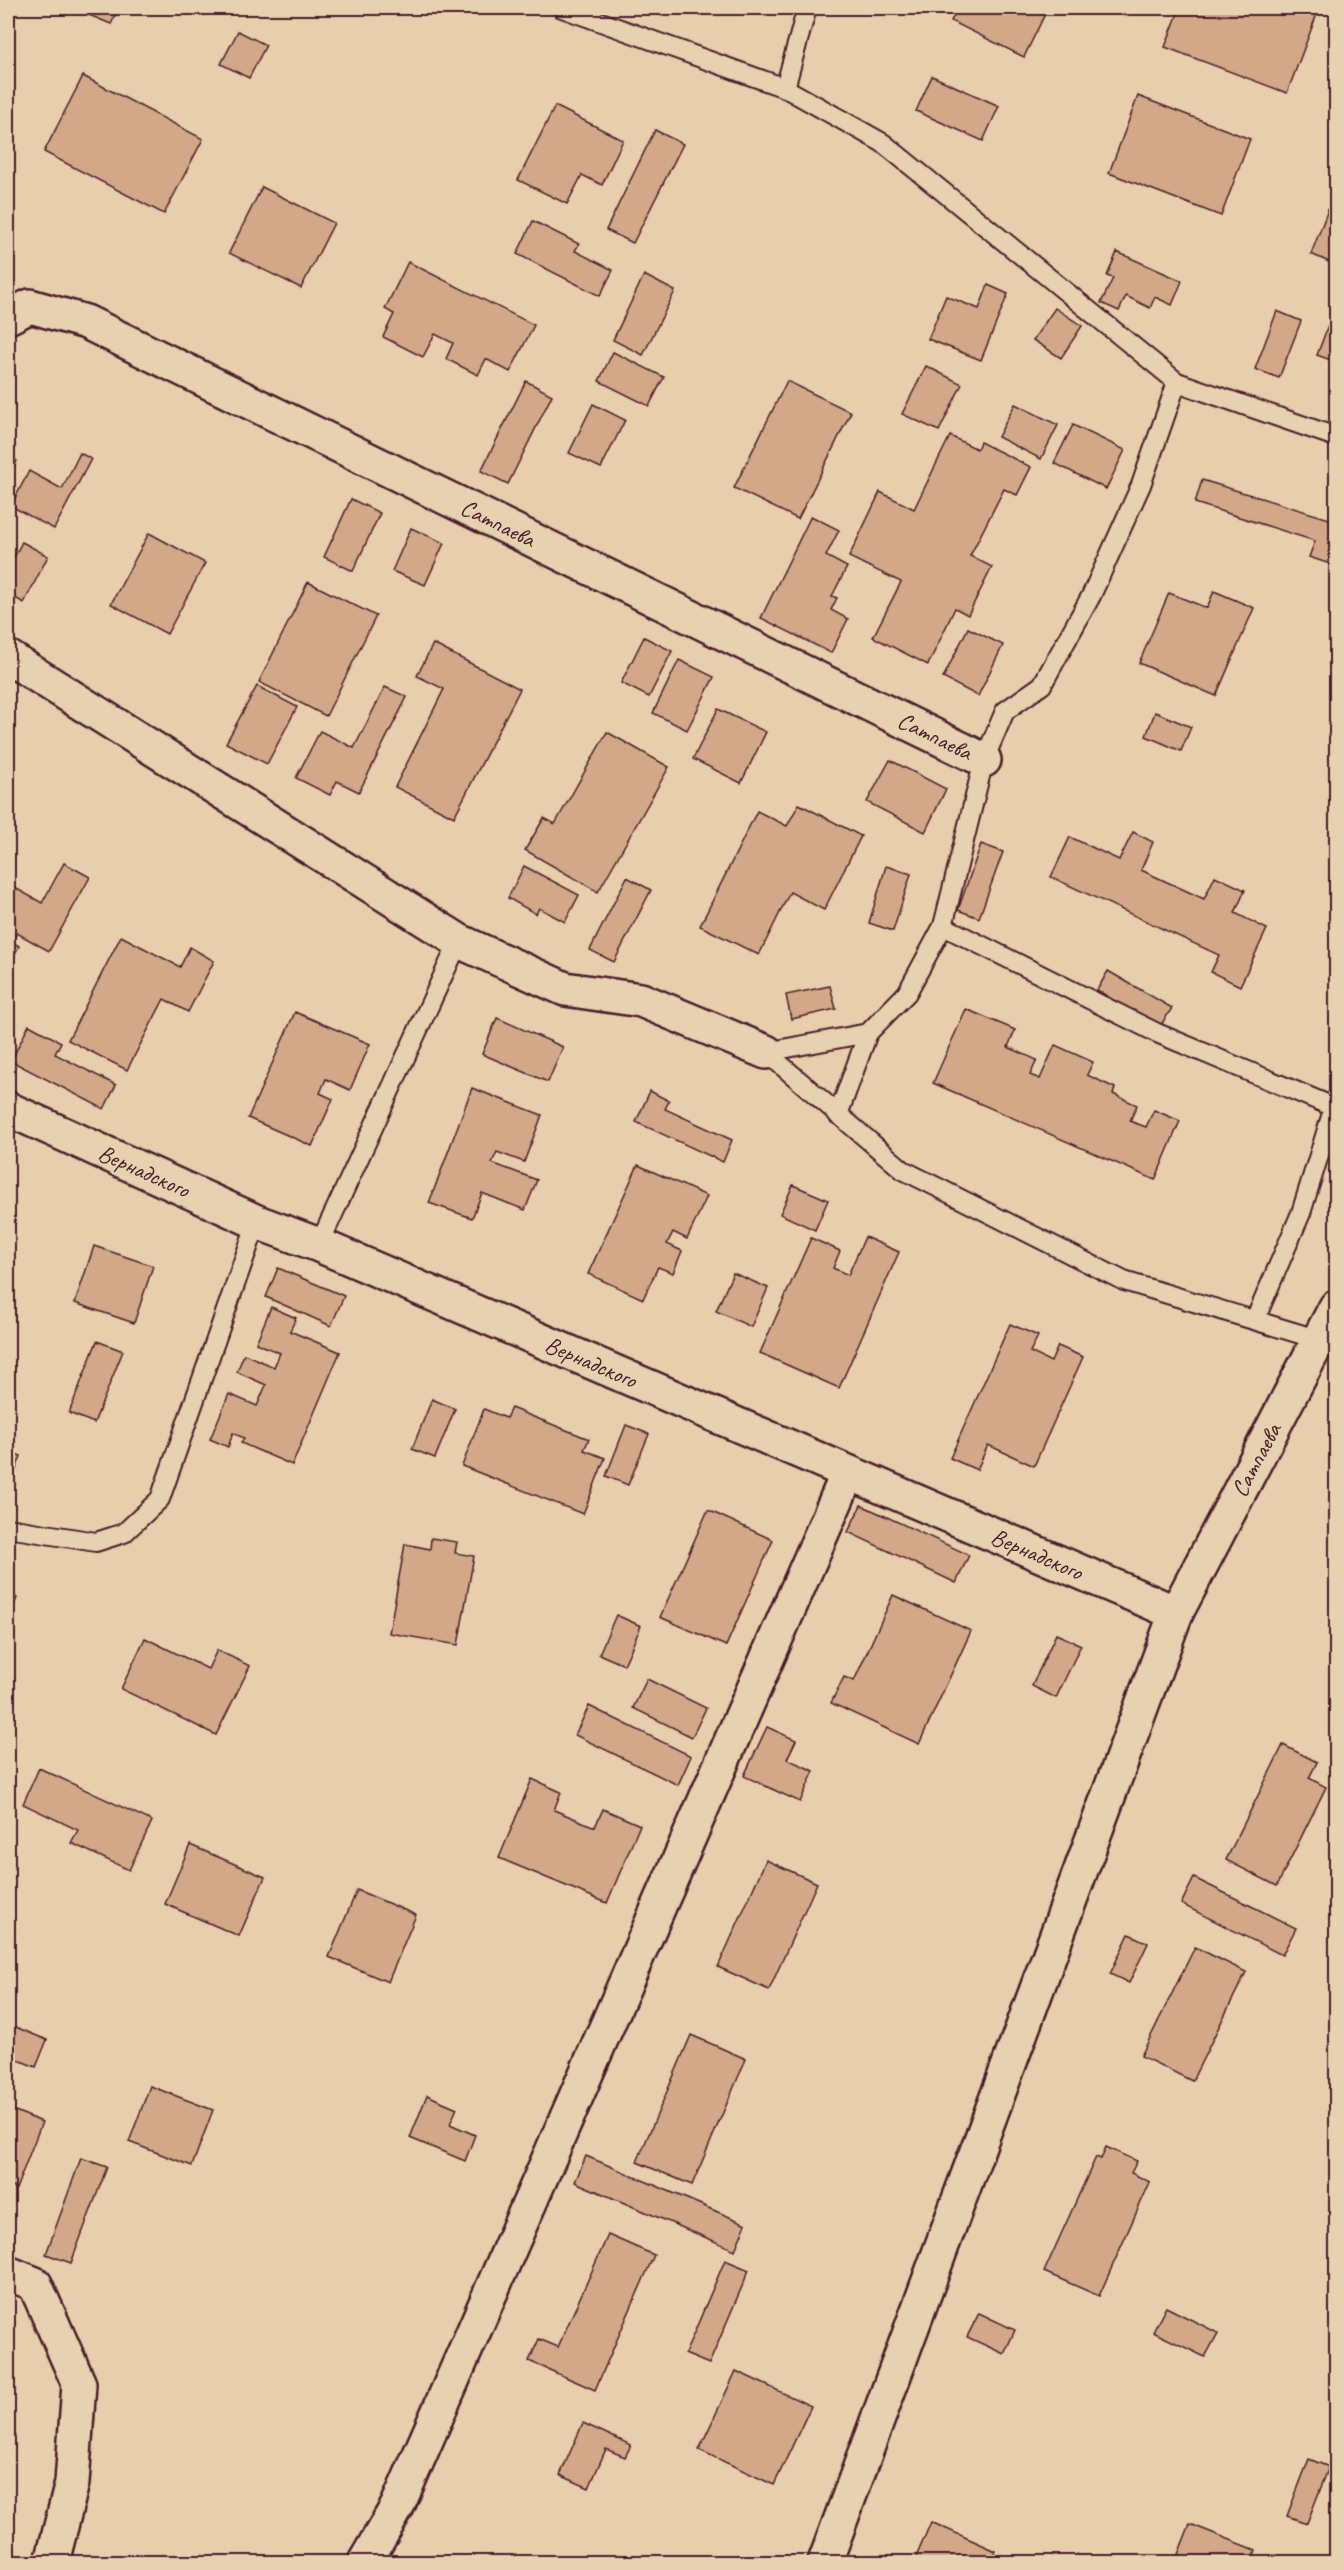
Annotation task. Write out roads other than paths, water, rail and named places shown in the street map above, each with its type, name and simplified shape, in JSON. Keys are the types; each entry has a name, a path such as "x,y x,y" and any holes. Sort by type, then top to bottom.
{"street":[{"name":"Сатпаева","path":"8,317 30,306 86,322 984,760"},
{"path":"8,657 459,941 564,989 641,1000 766,1052"},
{"name":"Вернадского","path":"8,1109 256,1221 319,1245 1176,1613"},
{"name":"Сатпаева","path":"825,2562 1176,1613 1336,1307"},
{"path":"365,2562 397,2507 848,1473"},
{"path":"8,2273 35,2284 79,2384 72,2483 52,2562"}],"lane":[{"path":"562,8 785,88 883,143 1177,382 1336,437"},
{"path":"785,88 807,8"},
{"path":"838,1115 868,1033 907,993 943,926 984,760 1005,711 1042,685 1091,596 1141,485 1177,382"},
{"path":"943,926 1157,1033 1335,1107 1301,1213 1255,1320"},
{"path":"319,1245 459,941"},
{"path":"766,1052 868,1033"},
{"path":"766,1052 903,1170 1124,1281 1320,1340"},
{"path":"8,1528 96,1542 124,1533 160,1499 256,1221"}]}
